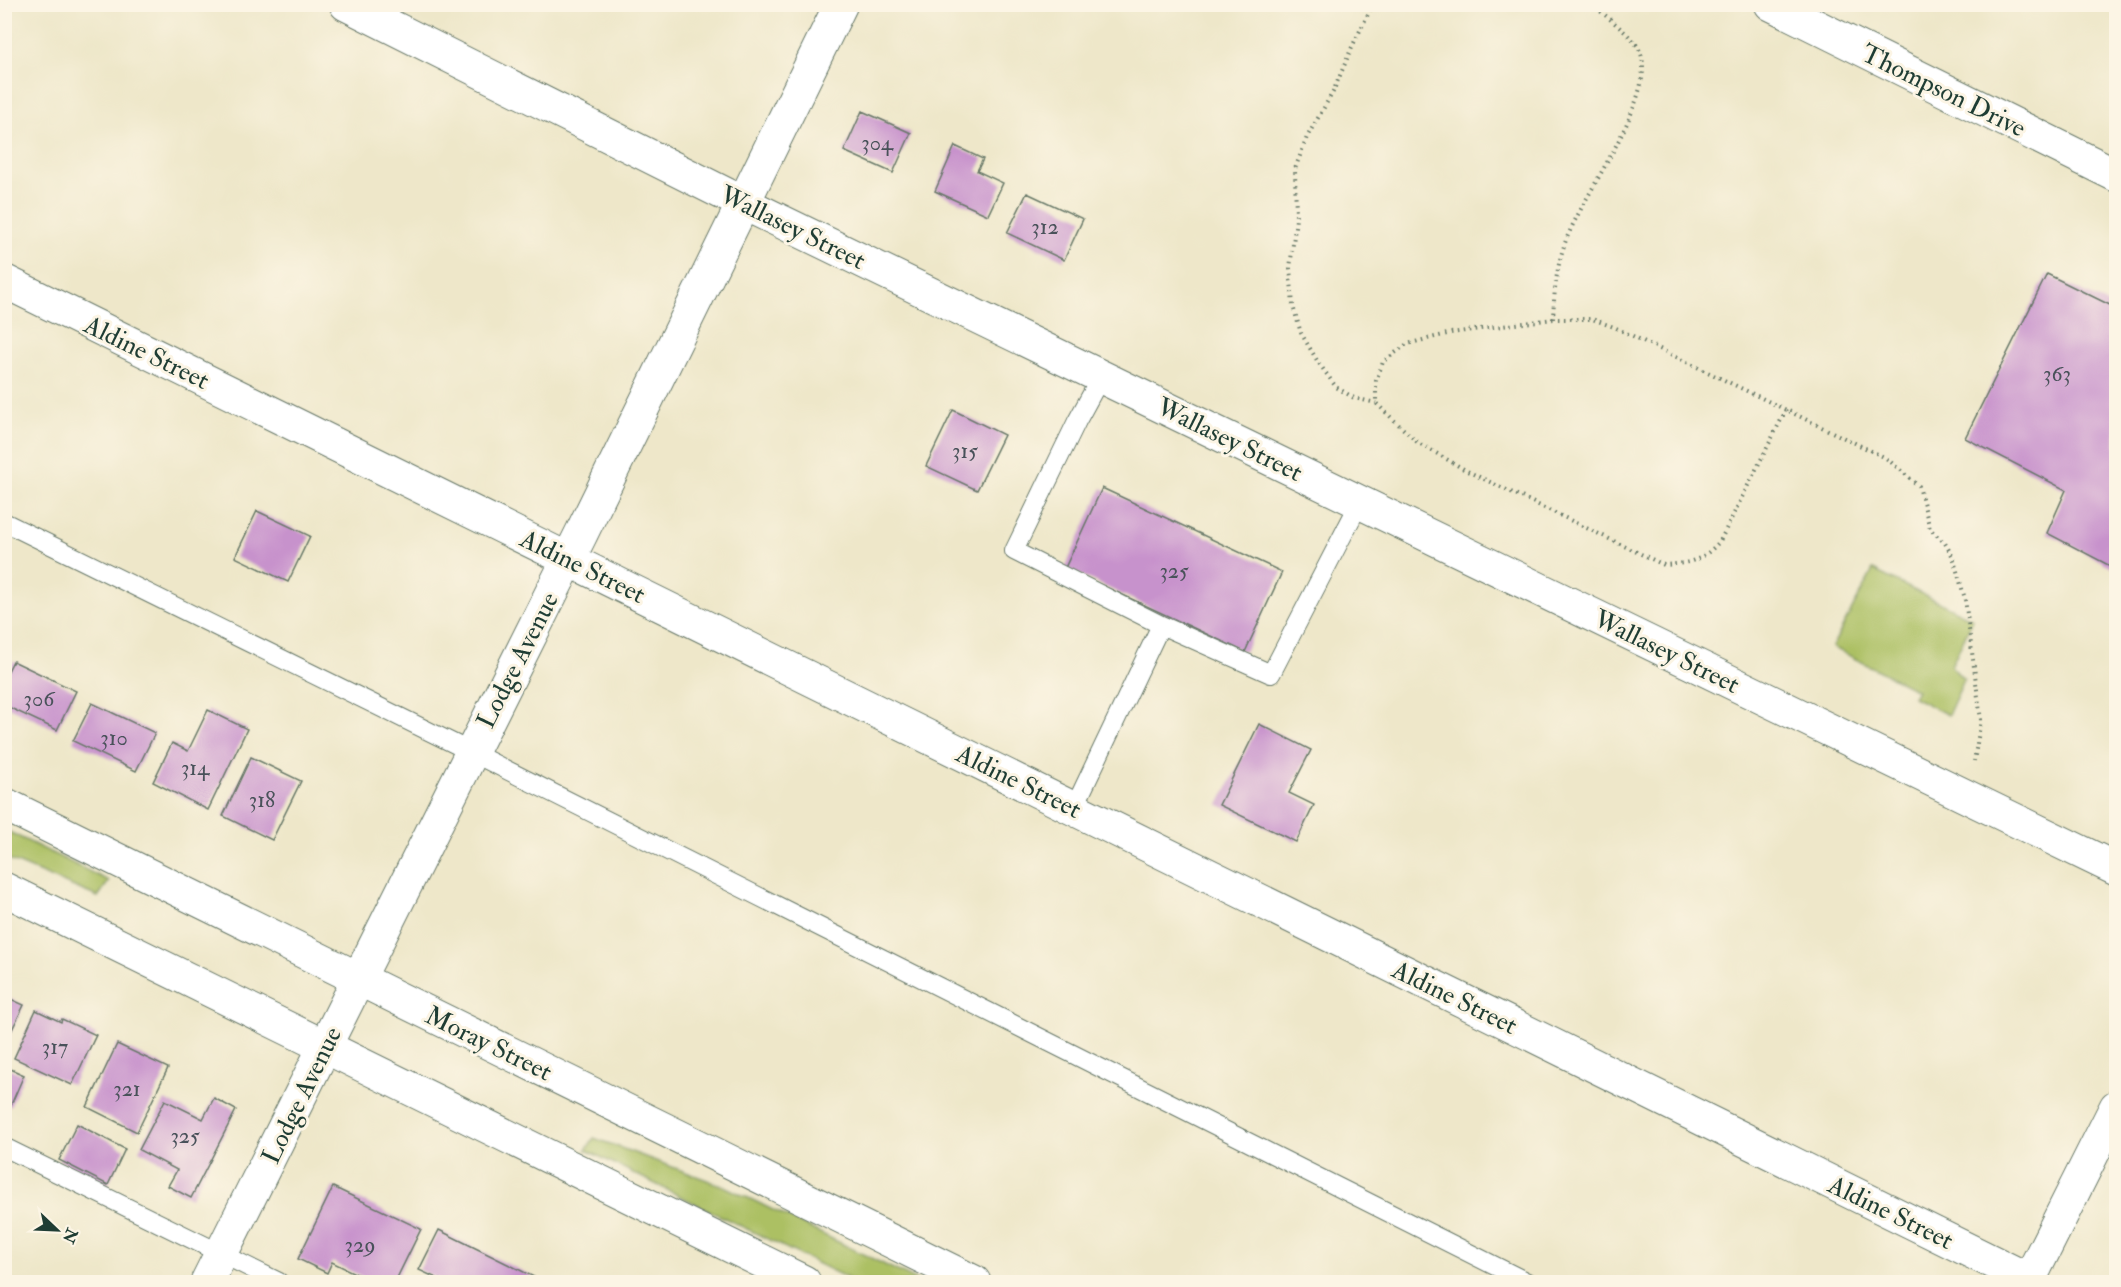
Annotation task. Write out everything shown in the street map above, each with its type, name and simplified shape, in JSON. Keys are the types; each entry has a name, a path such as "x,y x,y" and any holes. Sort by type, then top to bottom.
{"street":[{"name":"Wallasey Street","path":"346,4 743,203 2116,869"},
{"name":"Lodge Avenue","path":"214,1268 569,559 841,4"},
{"name":"Thompson Drive","path":"1771,4 2116,175"},
{"name":"Aldine Street","path":"4,281 2030,1282"},
{"name":"Moray Street","path":"4,804 974,1282"},
{"path":"4,889 804,1282"},
{"path":"2030,1282 2116,1107"}],"lane":[{"path":"1101,377 1014,551 1161,625 1271,674 1360,502"},
{"path":"4,522 471,752 1527,1282"},
{"path":"1074,808 1161,625"},
{"path":"4,1147 214,1268 279,1282"}],"path":[{"path":"1373,4 1333,92 1307,137 1295,169 1296,219 1290,268 1293,306 1302,333 1318,362 1336,387 1354,398 1376,403 1417,442 1467,471 1664,565 1686,564 1708,555 1720,541 1786,410"},
{"path":"1553,319 1554,294 1564,245 1628,120 1639,95 1643,70 1639,49 1592,4"},
{"path":"1376,403 1376,381 1383,362 1407,344 1451,333 1553,319 1592,319 1614,327 1886,458 1919,486 1930,529 1945,543 1953,557 1965,599 1981,720 1974,761"}],"green space":[{"path":"1873,570 1973,619 1951,666 1964,680 1948,715 1913,697 1917,690 1832,647"},
{"path":"4,830 109,881 98,897 5,858"},
{"path":"594,1138 726,1187 920,1282 855,1282 586,1150"}],"building":[{"path":"862,111 911,133 893,173 844,151"},
{"path":"955,146 983,159 977,171 1003,183 988,215 935,191"},
{"path":"1027,193 1083,219 1064,260 1007,233"},
{"path":"2047,274 2116,308 2116,569 2047,533 2066,490 1965,438"},
{"path":"953,410 1004,435 977,490 926,466"},
{"path":"1102,488 1282,572 1245,652 1065,568"},
{"path":"257,511 310,536 288,582 235,557"},
{"path":"13,661 76,691 57,730 4,705 4,679"},
{"path":"92,703 155,733 136,771 73,741"},
{"path":"208,710 247,729 208,810 153,782 172,743 188,751"},
{"path":"1259,724 1311,750 1289,793 1314,805 1296,842 1219,805"},
{"path":"251,757 301,781 272,840 223,816"},
{"path":"4,996 24,1005 4,1046"},
{"path":"36,1010 96,1035 72,1085 14,1058"},
{"path":"117,1044 168,1068 137,1132 87,1107"},
{"path":"4,1066 24,1075 10,1107 4,1104"},
{"path":"214,1098 236,1110 191,1198 168,1186 177,1170 139,1150 165,1100 203,1119"},
{"path":"77,1124 125,1149 108,1185 59,1160"},
{"path":"333,1187 421,1229 395,1282 373,1282 332,1262 327,1273 298,1259"},
{"path":"439,1230 534,1277 531,1282 445,1282 419,1270"}]}
